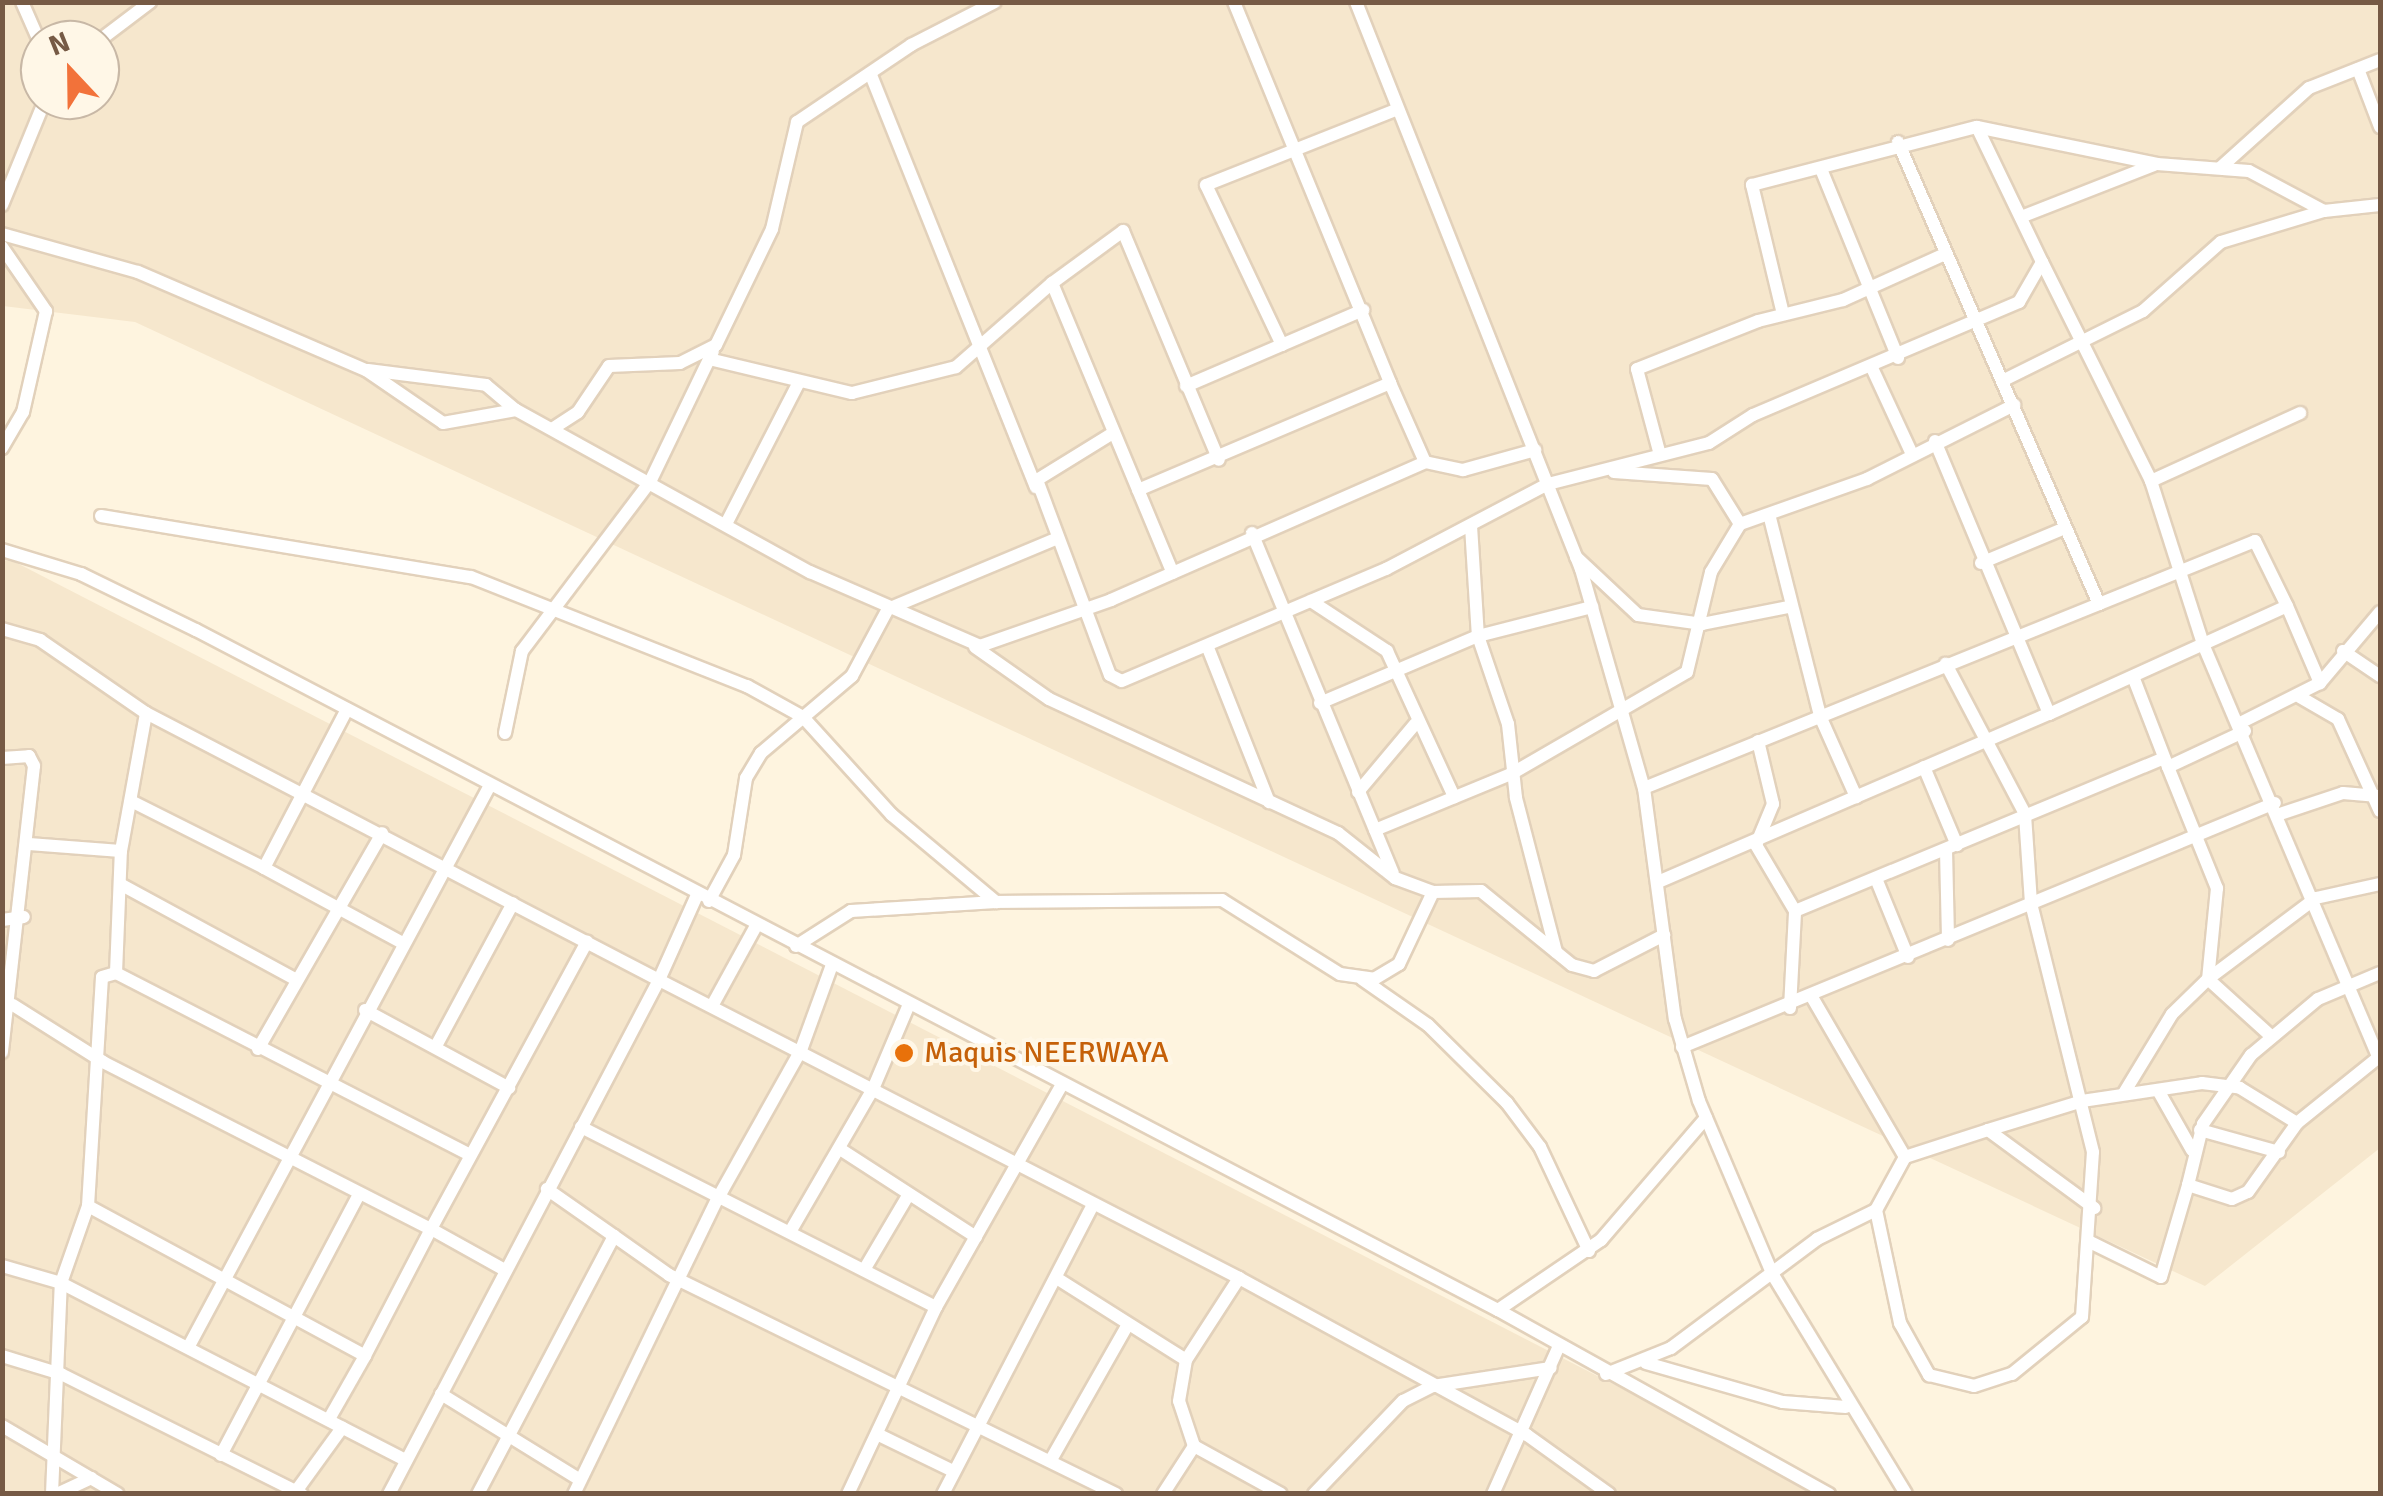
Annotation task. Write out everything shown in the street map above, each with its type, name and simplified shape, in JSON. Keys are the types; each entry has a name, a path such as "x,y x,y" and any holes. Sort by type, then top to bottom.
{"street":[{"path":"120,25 150,2"},
{"path":"505,733 522,651 547,608 650,482 772,229 797,122 996,2"},
{"path":"1234,2 1426,462"},
{"path":"1356,2 1536,450 1592,608 1644,788 1682,1048 1706,1118 1773,1275 1846,1407 1906,1494"},
{"path":"2220,168 2309,88 2380,60"},
{"path":"2358,68 2380,128"},
{"path":"871,75 978,350 1090,608 1116,680 1208,648 1471,526 1548,484 1709,443 1978,324 2025,297 2042,262"},
{"path":"1282,346 1206,185 1292,145 1398,108"},
{"path":"2,205 37,120"},
{"path":"1782,314 1748,191 1898,142 1977,127 2158,164 2258,174 2324,211"},
{"path":"1977,127 2080,346 2151,481 2184,570 2203,644 2354,982 2379,1056 2297,1124 2264,1180 2232,1199 2188,1185"},
{"path":"1898,142 2099,604"},
{"path":"2022,217 2158,164"},
{"path":"1822,169 1898,358"},
{"path":"2004,380 2080,346 2143,310 2220,242 2324,211 2380,205"},
{"path":"709,359 798,384 852,393 948,371 978,350 1052,283 1123,231 1218,460"},
{"path":"2,234 138,272 366,370 443,423 516,410"},
{"path":"2,247 46,311 23,412 2,448"},
{"path":"1660,455 1637,369 1782,314 1868,288 1945,254"},
{"path":"1052,283 1173,574"},
{"path":"1186,386 1362,310"},
{"path":"552,428 578,412 609,366 680,363 716,345"},
{"path":"1872,368 1912,454"},
{"path":"366,370 486,384 516,410 888,609 968,643 1049,699 1338,833 1395,878 1434,892 1480,891 1556,954 1594,971 1664,935"},
{"path":"1138,490 1218,460 1390,383"},
{"path":"727,522 798,384"},
{"path":"1375,830 1511,774 1622,704 1687,672 1702,624 1711,572 1740,524 1770,518 2014,405"},
{"path":"2151,481 2300,412"},
{"path":"1038,489 1042,471 1114,433"},
{"path":"1935,441 1981,563 2050,714"},
{"path":"968,643 995,644 1090,608 1173,574 1252,533 1426,462 1463,470 1536,450"},
{"path":"1609,471 1712,479 1740,524"},
{"path":"101,516 358,554 471,577 803,717 892,814 996,902"},
{"path":"1770,518 1789,607 1820,716 1856,798"},
{"path":"1471,526 1478,636 1508,724 1511,774 1556,954"},
{"path":"1981,563 2065,528"},
{"path":"1252,533 1395,878"},
{"path":"389,1494 658,980 703,898 734,855 746,778 803,717 852,676 888,609 1058,538"},
{"path":"1644,788 2013,635 2260,541 2320,682"},
{"path":"2,550 82,574 346,709 1498,1310 1558,1348 1829,1494"},
{"path":"1576,557 1638,614 1702,624 1789,607"},
{"path":"1311,601 1358,624 1396,666 1415,724 1454,798"},
{"path":"1658,882 1756,845 1980,742 2134,679 2287,606"},
{"path":"1320,704 1396,666 1478,636 1592,608"},
{"path":"1795,910 1877,881 2025,814 2166,763 2242,727 2320,682 2380,612"},
{"path":"2,629 40,640 146,713 658,980 802,1050 1014,1168 1238,1278 1527,1435 1609,1494"},
{"path":"1208,648 1269,802"},
{"path":"2342,652 2380,676"},
{"path":"1876,1210 1900,1323 1930,1374 1946,1383 2012,1374 2075,1328 2094,1208 2082,1101 2031,902 2025,814 1980,742 1946,664"},
{"path":"2134,679 2217,888 2208,978"},
{"path":"2300,697 2338,719 2377,796 2380,811"},
{"path":"264,868 346,709"},
{"path":"116,973 121,852 146,713"},
{"path":"1358,792 1415,724"},
{"path":"1756,845 1773,804 1758,741"},
{"path":"2,758 34,762 24,917 2,1052"},
{"path":"1924,767 1952,848 1948,940"},
{"path":"190,1346 401,942 490,785"},
{"path":"1682,1048 1790,1008 2193,834 2343,793 2377,796"},
{"path":"131,801 401,942"},
{"path":"258,1050 382,833"},
{"path":"29,844 121,852"},
{"path":"1756,845 1795,910 1790,1008"},
{"path":"1877,881 1908,957"},
{"path":"120,884 296,979"},
{"path":"2124,1093 2172,1014 2208,978 2316,898 2380,884"},
{"path":"1362,979 1398,964 1434,892"},
{"path":"796,946 851,910 996,902 1222,900 1362,979 1428,1025 1508,1103 1540,1147 1588,1251"},
{"path":"436,1046 514,903"},
{"path":"2,920 24,917"},
{"path":"712,1006 756,926"},
{"path":"329,1419 586,942"},
{"path":"441,1394 510,1435 577,1487 684,1279 718,1198 802,1050 832,965"},
{"path":"116,973 327,1087 470,1155"},
{"path":"91,1478 55,1494 61,1283 88,1206 104,1062 101,980 116,973"},
{"path":"2090,1242 2161,1277 2188,1185 2192,1152 2227,1084 2272,1037 2354,982 2380,973"},
{"path":"2208,978 2272,1037"},
{"path":"1813,998 1905,1157"},
{"path":"790,1232 873,1088 908,1004"},
{"path":"8,1009 503,1270"},
{"path":"365,1010 509,1088"},
{"path":"848,1494 936,1307 1062,1084"},
{"path":"1606,1374 1644,1362 1773,1275 1816,1239 1876,1210 1905,1157 2082,1101 2124,1093 2227,1084 2297,1124"},
{"path":"2159,1092 2192,1152"},
{"path":"1498,1310 1588,1251 1706,1118"},
{"path":"581,1127 936,1307"},
{"path":"1988,1130 2094,1208"},
{"path":"2200,1130 2278,1152"},
{"path":"840,1150 976,1237"},
{"path":"547,1189 684,1279 899,1389 1052,1458 1116,1494"},
{"path":"221,1454 296,1320 359,1194"},
{"path":"864,1270 910,1194"},
{"path":"88,1206 365,1356"},
{"path":"944,1494 1092,1208"},
{"path":"478,1494 614,1236"},
{"path":"2,1266 61,1283 406,1460"},
{"path":"1238,1278 1186,1360 1179,1401 1194,1446 1281,1494"},
{"path":"1058,1279 1186,1360"},
{"path":"1052,1458 1128,1324"},
{"path":"1493,1494 1527,1435 1558,1348"},
{"path":"2,1356 61,1374 297,1493 342,1428"},
{"path":"1644,1362 1782,1402 1846,1407"},
{"path":"1317,1493 1381,1416 1434,1386 1552,1368"},
{"path":"2,1426 118,1494"},
{"path":"879,1435 953,1471"},
{"path":"1163,1494 1194,1446"}],"shaded area":[{"path":"3,3 2380,3 2380,1148 2205,1286 135,322 3,306"},
{"path":"3,560 15,562 1825,1493 3,1494"}],"place":[{"name":"Maquis NEERWAYA","path":"904,1053"}]}
